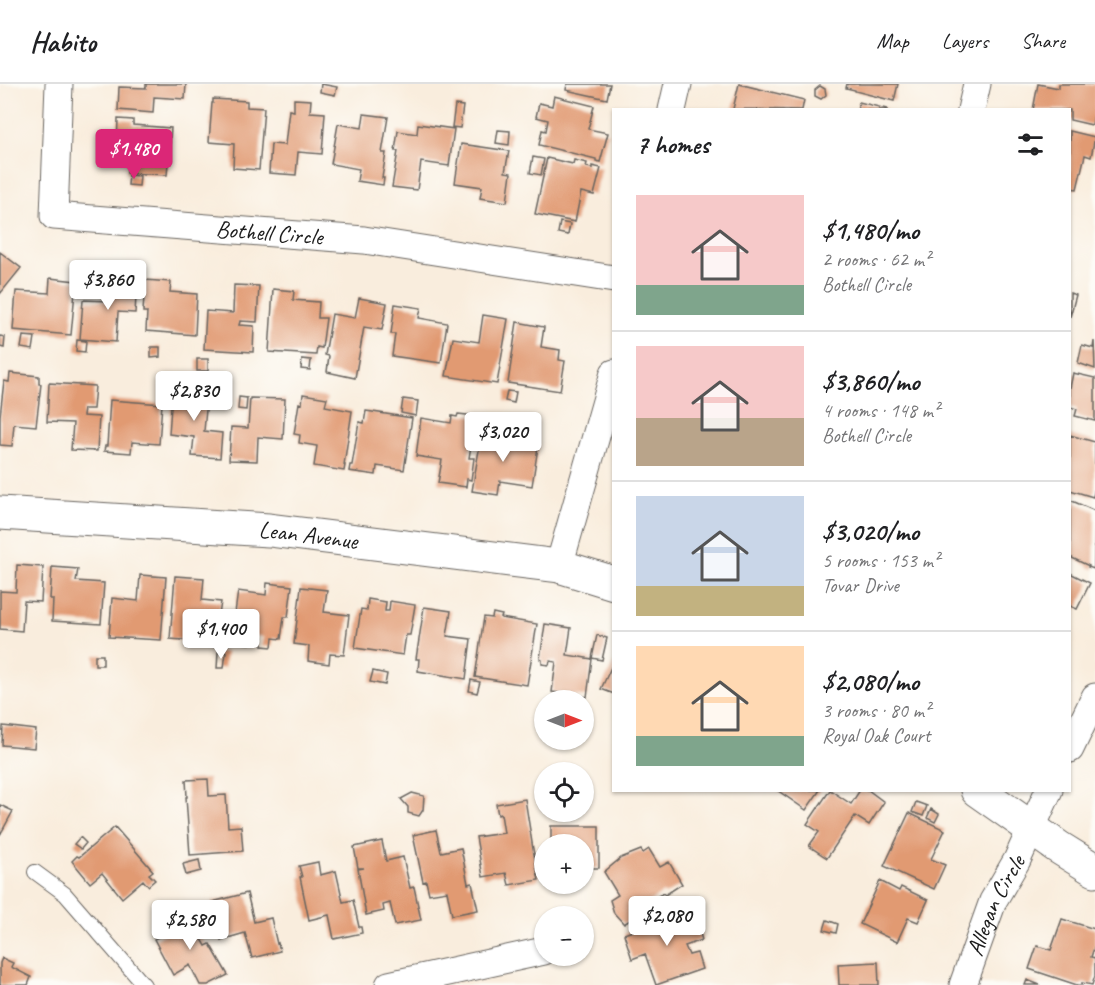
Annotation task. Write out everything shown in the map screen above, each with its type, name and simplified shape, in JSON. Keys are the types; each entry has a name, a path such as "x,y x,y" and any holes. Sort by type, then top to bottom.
{"street":[{"name":"Bothell Circle","path":"59,84 54,216 364,240 612,279"},
{"path":"672,108 678,84"},
{"path":"971,108 977,84"},
{"path":"559,566 612,379"},
{"name":"Lean Avenue","path":"0,513 269,530 559,566 612,582"},
{"path":"1071,747 1095,697"},
{"path":"980,792 1095,870"},
{"name":"Allegan Circle","path":"963,985 993,901 1017,860 1048,792"},
{"path":"389,985 534,953"}],"lane":[{"path":"34,872 65,894 144,985"}],"building":[{"path":"146,84 186,84 185,99 154,97 153,113 118,110 119,87 146,88"},
{"path":"321,84 337,87 335,95 320,92"},
{"path":"567,84 610,84 607,99 566,90"},
{"path":"739,84 804,100 802,108 733,108"},
{"path":"847,84 898,84 894,101 846,88"},
{"path":"1038,84 1059,88 1059,84 1095,84 1095,110 1092,125 1071,120 1071,108 1033,108"},
{"path":"820,86 825,89 826,95 821,99 815,96 815,90"},
{"path":"554,96 594,106 588,129 608,133 600,162 596,159 539,145 542,130 546,131 548,120 536,117 539,103 552,106"},
{"path":"213,99 247,101 247,107 264,108 259,170 233,168 234,144 209,142"},
{"path":"294,99 311,100 310,112 325,113 322,154 298,152 296,175 269,173 271,144 285,145 289,110 294,111"},
{"path":"859,102 883,108 858,108"},
{"path":"455,105 463,106 460,128 452,127"},
{"path":"364,114 388,117 382,153 386,153 383,185 357,181 359,169 331,164 338,124 362,128"},
{"path":"118,119 133,120 133,125 171,128 167,175 127,173 129,145 117,145"},
{"path":"418,124 454,129 449,166 421,162 417,190 392,187 398,151 395,151 398,131 417,134"},
{"path":"498,130 510,131 509,145 496,143"},
{"path":"1071,131 1095,137 1091,157 1085,155 1077,189 1071,188"},
{"path":"461,144 509,151 505,172 511,173 507,202 480,198 482,187 455,183"},
{"path":"533,157 544,159 541,175 530,173"},
{"path":"547,158 573,164 574,160 587,163 586,167 601,168 594,195 581,192 575,222 535,214"},
{"path":"129,175 140,176 139,186 128,185"},
{"path":"560,222 570,224 568,235 558,233"},
{"path":"0,252 21,268 0,294"},
{"path":"111,277 137,279 135,313 118,312 116,342 80,339 83,300 109,301"},
{"path":"50,278 76,281 71,335 13,330 16,291 49,293"},
{"path":"145,280 171,282 170,292 197,294 195,335 146,331 147,312 143,312"},
{"path":"234,285 259,286 257,322 240,321 239,325 254,326 253,352 204,349 206,311 233,313"},
{"path":"273,289 294,291 293,300 319,302 318,318 326,318 322,348 317,347 316,355 269,352"},
{"path":"1071,293 1076,295 1071,313"},
{"path":"359,298 387,303 382,330 364,327 355,378 327,372 329,356 325,355 332,314 355,318"},
{"path":"395,304 421,308 419,318 447,323 441,363 392,356 395,334 391,334"},
{"path":"483,315 508,319 497,384 446,376 453,338 479,342"},
{"path":"517,322 544,327 541,347 560,350 559,360 565,361 560,391 508,383"},
{"path":"0,336 5,337 4,348 0,347"},
{"path":"23,336 35,337 33,350 21,348"},
{"path":"77,340 86,341 85,352 76,351"},
{"path":"1094,341 1095,369 1078,363 1082,345 1093,348"},
{"path":"151,347 160,347 160,357 151,358"},
{"path":"197,359 208,359 208,371 197,371"},
{"path":"302,359 311,360 310,370 301,369"},
{"path":"10,373 39,376 39,384 41,384 36,426 14,424 12,446 0,445 0,416 4,381 9,382"},
{"path":"1073,373 1095,378 1095,421 1075,416 1077,409 1071,407"},
{"path":"49,383 95,386 93,409 84,409 83,416 99,417 97,451 71,450 73,423 47,422"},
{"path":"185,386 208,388 204,431 222,433 220,458 192,456 194,437 169,434 172,393 184,394"},
{"path":"507,391 516,392 514,403 505,401"},
{"path":"303,394 327,398 325,406 352,411 344,471 314,466 317,446 299,443 300,435 294,434 299,403 302,404"},
{"path":"239,397 247,398 246,410 238,409"},
{"path":"250,398 285,399 283,439 258,437 257,461 229,460 231,427 248,428"},
{"path":"403,399 418,401 416,416 401,413"},
{"path":"110,400 162,404 159,444 132,442 131,453 104,451 107,446"},
{"path":"366,411 412,418 404,470 377,466 376,475 349,471 359,422 364,423"},
{"path":"458,414 476,416 469,458 474,458 471,480 467,479 466,487 438,483 442,460 416,456 421,418 451,423 452,416 457,417"},
{"path":"485,427 507,430 505,442 538,447 532,486 500,481 498,495 472,491"},
{"path":"1071,435 1095,442 1093,497 1071,490"},
{"path":"1071,500 1095,511 1094,569 1071,557"},
{"path":"17,565 43,567 41,602 24,601 22,631 0,629 0,591 16,592"},
{"path":"52,567 78,569 76,581 104,583 101,624 52,621 53,599 50,599"},
{"path":"1071,574 1090,583 1077,609 1071,606"},
{"path":"140,575 166,577 161,640 109,637 112,598 138,601"},
{"path":"175,576 204,578 202,600 221,602 219,615 225,615 223,643 170,639"},
{"path":"267,583 292,586 288,617 284,617 281,639 273,638 272,647 262,646 263,637 250,635 249,644 231,642 238,591 266,595"},
{"path":"301,587 327,590 324,612 349,615 344,655 330,654 329,664 308,661 309,646 294,644"},
{"path":"368,599 386,602 385,611 389,611 390,601 415,605 410,635 406,635 403,655 355,648 361,609 367,610"},
{"path":"424,607 451,611 447,636 471,639 466,679 418,671 419,659 416,659"},
{"path":"493,613 502,615 501,618 537,624 527,685 475,677 484,617 492,618"},
{"path":"545,624 571,628 567,655 592,659 588,690 552,690 556,662 550,661 549,665 542,664 540,659"},
{"path":"597,635 607,638 602,660 592,658"},
{"path":"218,652 226,652 224,668 217,668"},
{"path":"95,655 103,655 103,665 95,665"},
{"path":"612,665 612,693 601,689"},
{"path":"373,671 387,674 385,685 370,682"},
{"path":"471,680 480,682 477,693 469,691"},
{"path":"3,726 36,730 34,748 2,745"},
{"path":"208,779 209,796 226,795 228,827 241,826 243,851 190,855 186,780"},
{"path":"780,792 819,792 806,810"},
{"path":"829,792 833,792 851,804 859,792 871,792 884,802 869,825 855,816 827,858 809,846 819,832 807,824"},
{"path":"412,793 424,796 423,810 419,816 408,813 408,807 401,799"},
{"path":"525,799 534,854 534,881 509,885 506,873 483,877 476,837 504,833 501,814 498,815 496,804"},
{"path":"916,802 927,806 923,816 912,812"},
{"path":"0,805 13,811 0,835"},
{"path":"931,809 939,814 935,822 927,818"},
{"path":"909,813 945,830 931,859 945,865 934,889 884,866"},
{"path":"551,826 599,826 599,868 594,868 594,834 551,834"},
{"path":"115,827 153,871 149,874 155,880 148,886 143,880 122,898 102,873 90,883 72,861"},
{"path":"436,830 441,852 461,848 468,884 472,883 478,910 452,915 447,891 429,894 426,881 423,882 413,835"},
{"path":"80,837 86,843 81,849 74,844"},
{"path":"382,841 386,861 403,857 410,888 414,887 421,920 395,925 390,903 383,905 384,911 366,915 358,869 364,868 358,868 354,847"},
{"path":"649,849 660,867 669,862 682,884 647,903 649,908 624,924 614,913 610,900 618,895 604,872 621,858 641,850 643,853"},
{"path":"199,860 201,871 186,875 183,864"},
{"path":"318,862 320,875 336,871 343,902 353,900 362,933 334,939 329,915 309,920 299,866"},
{"path":"880,881 899,891 901,887 928,900 918,922 908,918 897,942 860,924"},
{"path":"247,893 254,922 271,918 280,951 252,958 245,933 221,940 212,902"},
{"path":"693,911 702,940 685,946 689,955 697,953 702,969 656,985 645,954 632,959 624,934"},
{"path":"197,913 204,926 197,930 206,946 210,944 228,975 208,985 200,985 190,965 173,975 154,939 166,933 162,926 177,919 179,922"},
{"path":"1062,919 1095,929 1095,945 1091,957 1095,958 1095,976 1092,985 1082,983 1082,985 1077,985 1029,969 1037,946 1051,950"},
{"path":"827,920 838,924 836,933 824,930"},
{"path":"2,958 13,963 11,967 31,977 28,985 0,985"},
{"path":"878,962 879,985 839,985 838,964"},
{"path":"1027,980 1040,985 1025,985"}]}
